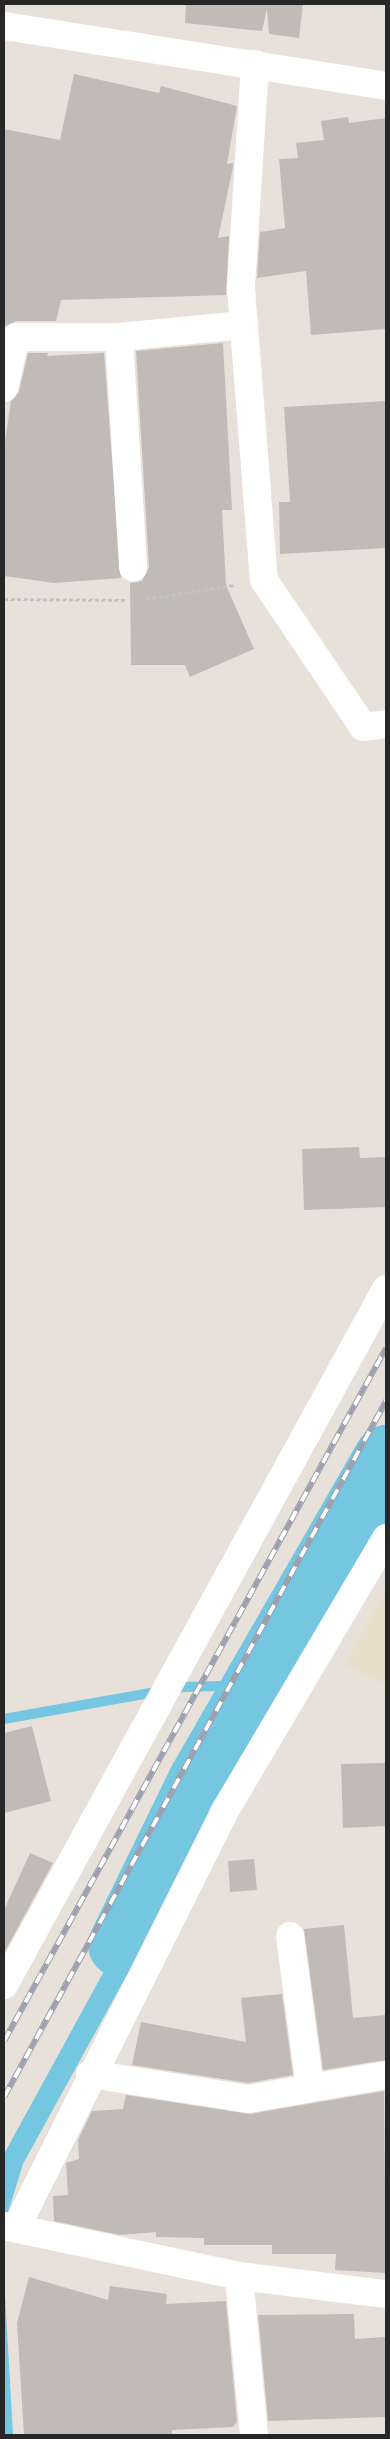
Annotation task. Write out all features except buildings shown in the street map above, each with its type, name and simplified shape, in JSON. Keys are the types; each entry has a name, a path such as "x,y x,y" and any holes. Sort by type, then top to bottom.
{"street":[{"path":"4,26 386,86"},
{"path":"255,64 241,289 264,580 363,727 386,724"},
{"path":"4,388 16,337 119,337 244,325"},
{"path":"119,337 133,568"},
{"path":"4,1985 386,1289"},
{"path":"386,1538 223,1814 10,2227 239,2276 386,2294"},
{"path":"290,1936 310,2088"},
{"path":"90,2074 248,2099 386,2075"},
{"path":"239,2276 254,2435"}],"shaded area":[{"path":"386,1591 386,1686 345,1664"}],"water":[{"path":"386,1456 386,1504 23,2164 4,2225 4,2154"},
{"path":"4,2277 13,2435 4,2435"}],"waterway":[{"path":"120,1945 200,1781 386,1457"},
{"path":"4,1719 184,1687 253,1685"}],"railway":[{"path":"4,2041 386,1348"},
{"path":"4,2097 386,1401"}]}
